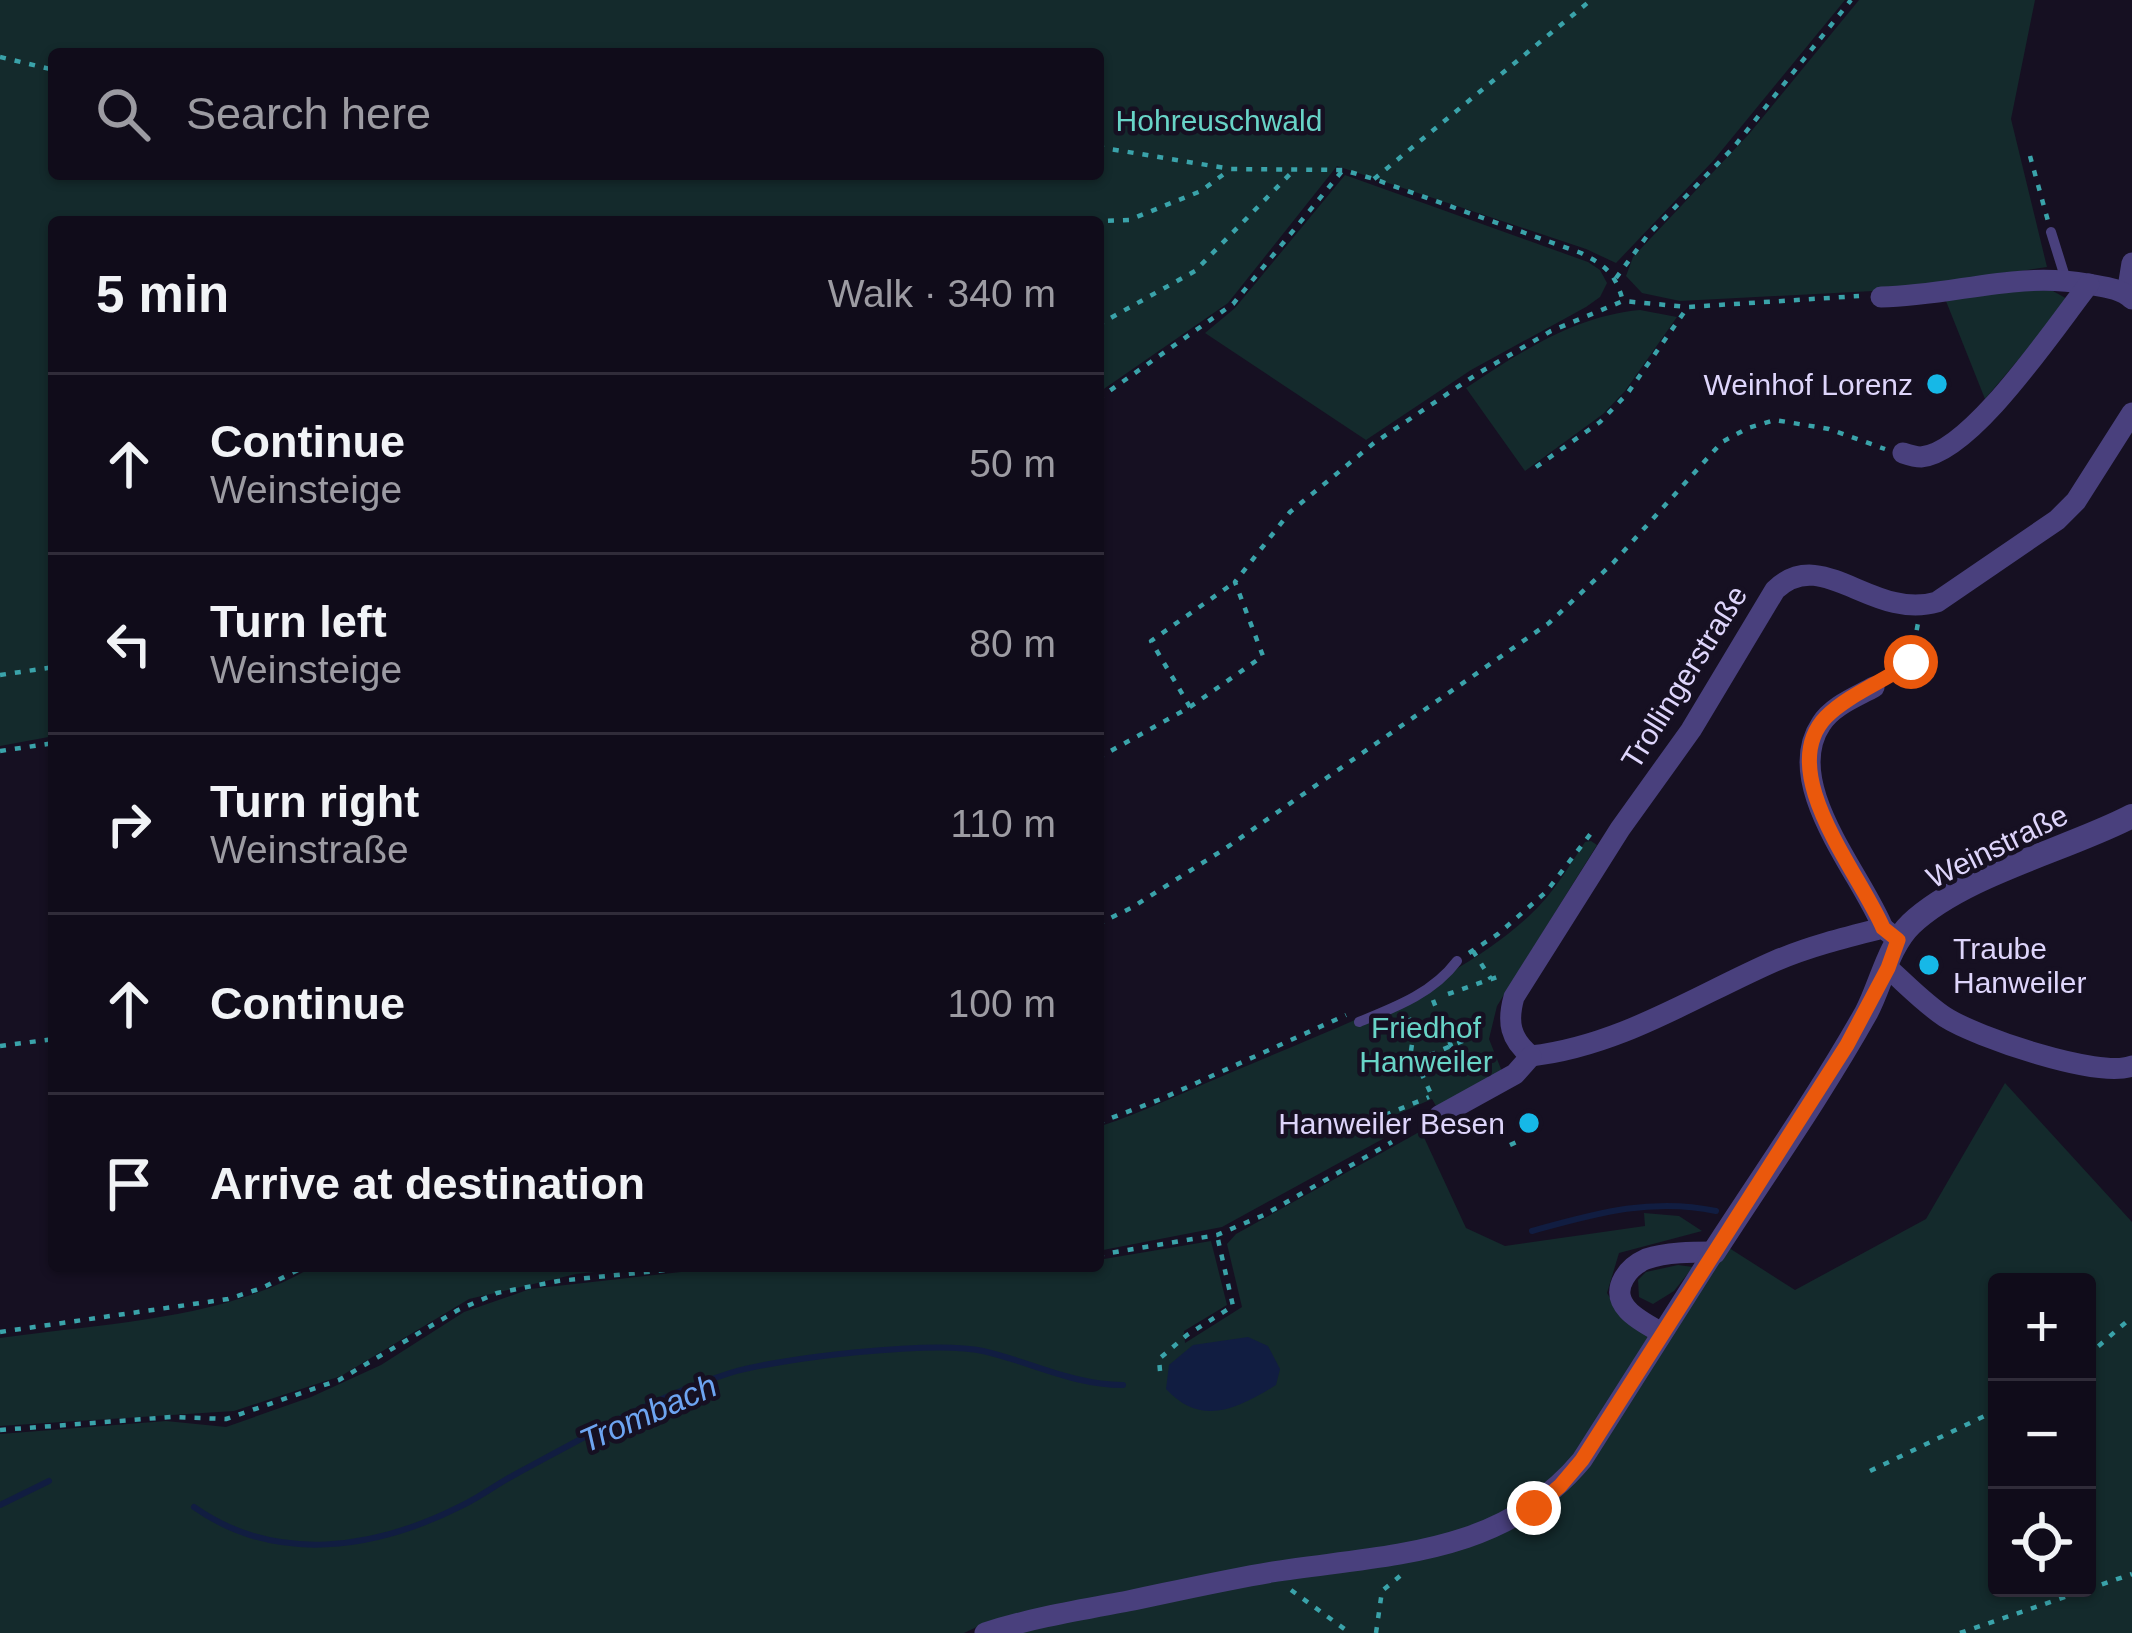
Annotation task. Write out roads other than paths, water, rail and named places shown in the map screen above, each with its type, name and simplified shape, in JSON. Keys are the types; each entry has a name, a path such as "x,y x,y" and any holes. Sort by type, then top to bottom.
{"street":[{"path":"1881,297 1932,294 2005,280 2066,280 2129,297 2132,263"},
{"path":"1903,454 1934,453 1971,430 2089,284"},
{"name":"Trollingerstraße","path":"1531,1056 1517,1045 1509,1015 1514,997 1620,829 1690,730 1774,590 1788,578 1816,572 1863,595 1898,606 1921,607 1965,585 2057,520 2076,501 2132,413"},
{"path":"985,1633 1266,1573 1422,1550 1500,1526 1534,1508 1560,1486 1582,1460 1847,1045 1888,968 1890,934 1820,808 1809,769 1822,721 1874,687"},
{"name":"Weinstraße","path":"1890,934 1982,880 2132,816"},
{"path":"1436,1106 1515,1074 1531,1056 1579,1047 1671,1012 1773,962 1890,934"},
{"path":"1888,968 1944,1016 1974,1033 2108,1069 2132,1066"},
{"path":"1662,1333 1634,1318 1622,1301 1624,1278 1646,1259 1714,1252"}],"lane":[{"path":"2051,232 2066,280"},
{"path":"1359,1015 1408,1002 1444,977 1457,961"}],"water":[{"path":"1248,1337 1268,1346 1280,1369 1276,1385 1233,1407 1206,1411 1179,1401 1166,1389 1169,1365 1193,1345"}],"waterway":[{"name":"Trombach","path":"1532,1231 1646,1207 1716,1211"},
{"name":"Trombach","path":"194,1507 226,1525 292,1544 361,1541 461,1506 675,1393 753,1367 818,1357 960,1348 1087,1381 1123,1385"},
{"name":"Trombach","path":"0,1505 49,1481"}],"place":[{"name":"Weinhof Lorenz","path":"1937,384"},
{"name":"Traube Hanweiler","path":"1929,965"},
{"name":"Hanweiler Besen","path":"1529,1123"}],"park label":[{"name":"Hohreuschwald","path":"1219,120"},
{"name":"Friedhof Hanweiler","path":"1426,1044"}]}
